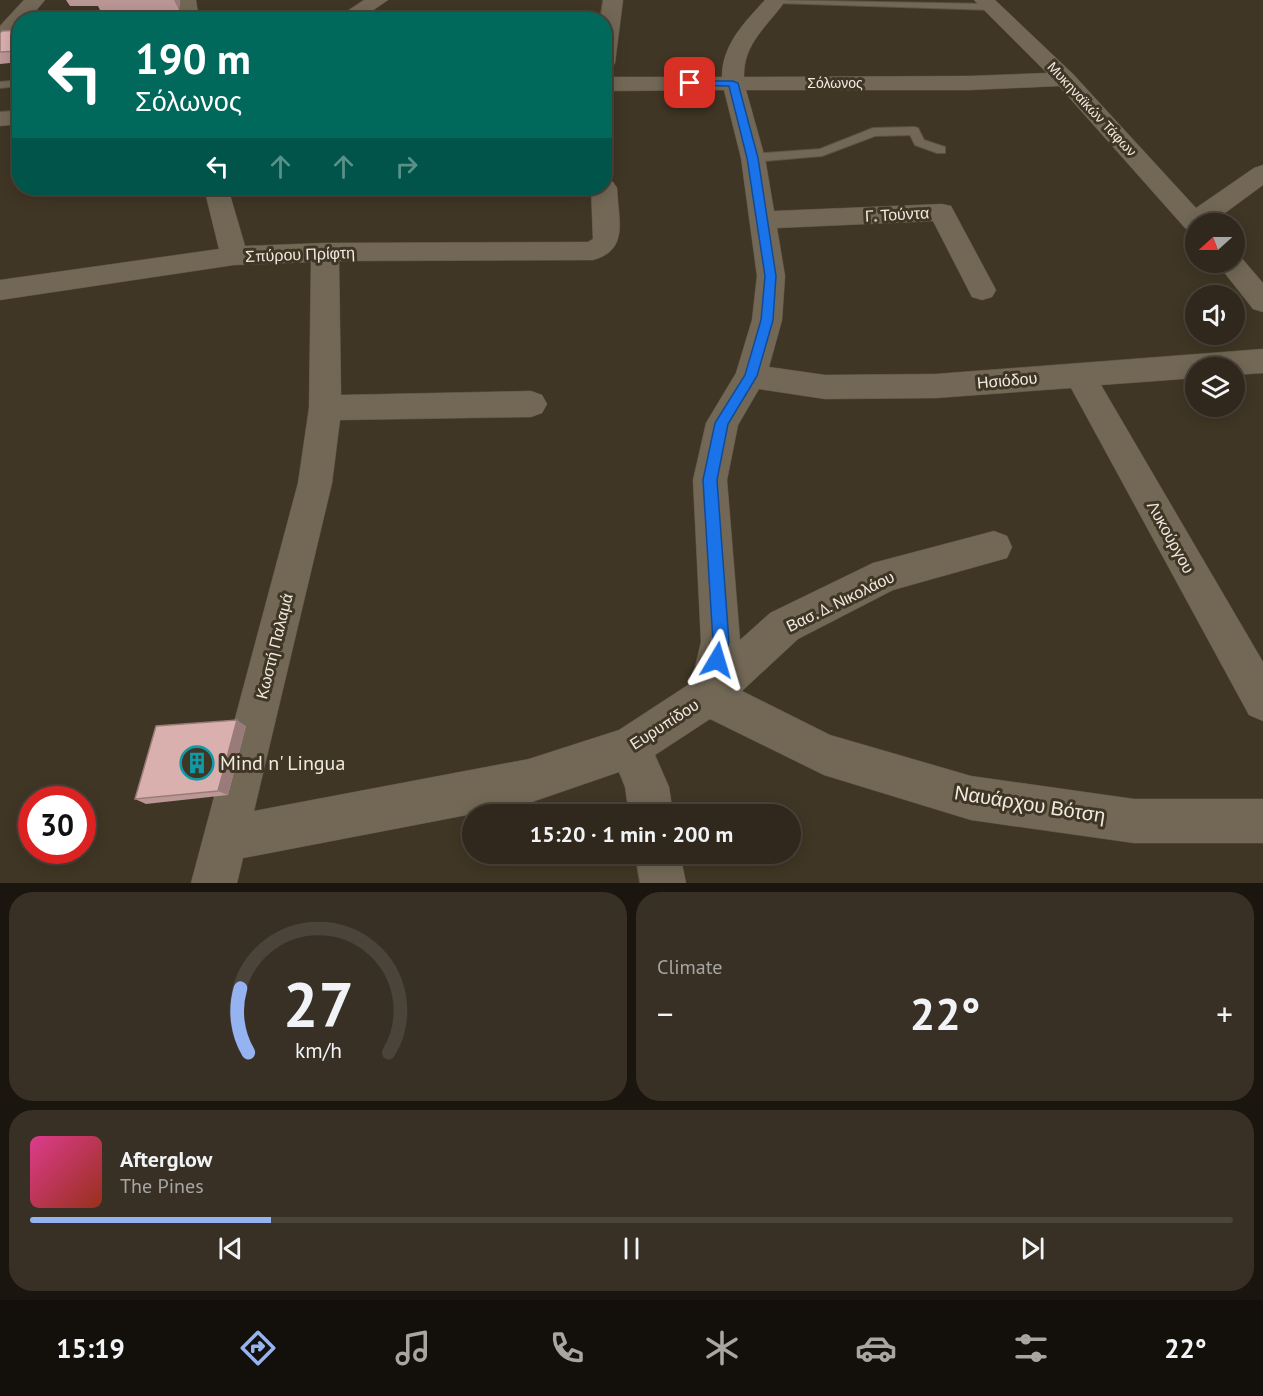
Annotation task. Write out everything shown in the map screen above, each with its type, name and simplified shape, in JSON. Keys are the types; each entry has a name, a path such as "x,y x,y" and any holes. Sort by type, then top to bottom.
{"street":[{"path":"358,12 378,0"},
{"name":"Ευρυπίδου","path":"226,839 529,781 630,747 708,696 721,642 710,480 722,423 751,376 767,320 770,287 764,220 753,158 733,83 734,61 748,31 776,0"},
{"name":"Μυκηναϊκών Τάφων","path":"988,4 1065,79 1186,213"},
{"path":"0,39 12,24"},
{"name":"Σόλωνος","path":"612,84 970,83 1065,79"},
{"path":"1209,213 1263,173"},
{"path":"218,195 234,256"},
{"name":"Σπύρου Πρίφτη","path":"0,290 234,256 325,252 583,251 602,246 606,240 604,195"},
{"name":"Γ. Τούντα","path":"764,220 942,212 982,290"},
{"name":"Κωστή Παλαμά","path":"214,883 315,483 325,408 325,252"},
{"path":"1238,273 1263,302"},
{"name":"Ησιόδου","path":"751,376 825,387 936,386 1263,361"},
{"name":"Λυκούργου","path":"1079,374 1263,701"},
{"path":"325,408 531,404"},
{"name":"Βασ. Δ. Νικολάου","path":"708,696 784,626 886,575 994,547"},
{"name":"Ναυάρχου Βότση","path":"708,696 824,754 971,798 1134,821 1263,821"},
{"path":"630,747 646,787 649,804"},
{"path":"660,864 663,883"}],"lane":[{"path":"776,0 988,4"},
{"path":"753,158 822,152 873,132 914,131 919,142 941,150"}],"building":[{"path":"12,30 12,51 0,52 0,33"},
{"name":"Mind n' Lingua","path":"237,720 218,791 135,799 156,726"}],"place":[{"name":"Mind n' Lingua","path":"197,763"}],"route":[{"path":"690,83 733,83 753,158 771,276 767,320 751,376 722,423 710,480 721,642 717,660"}]}
